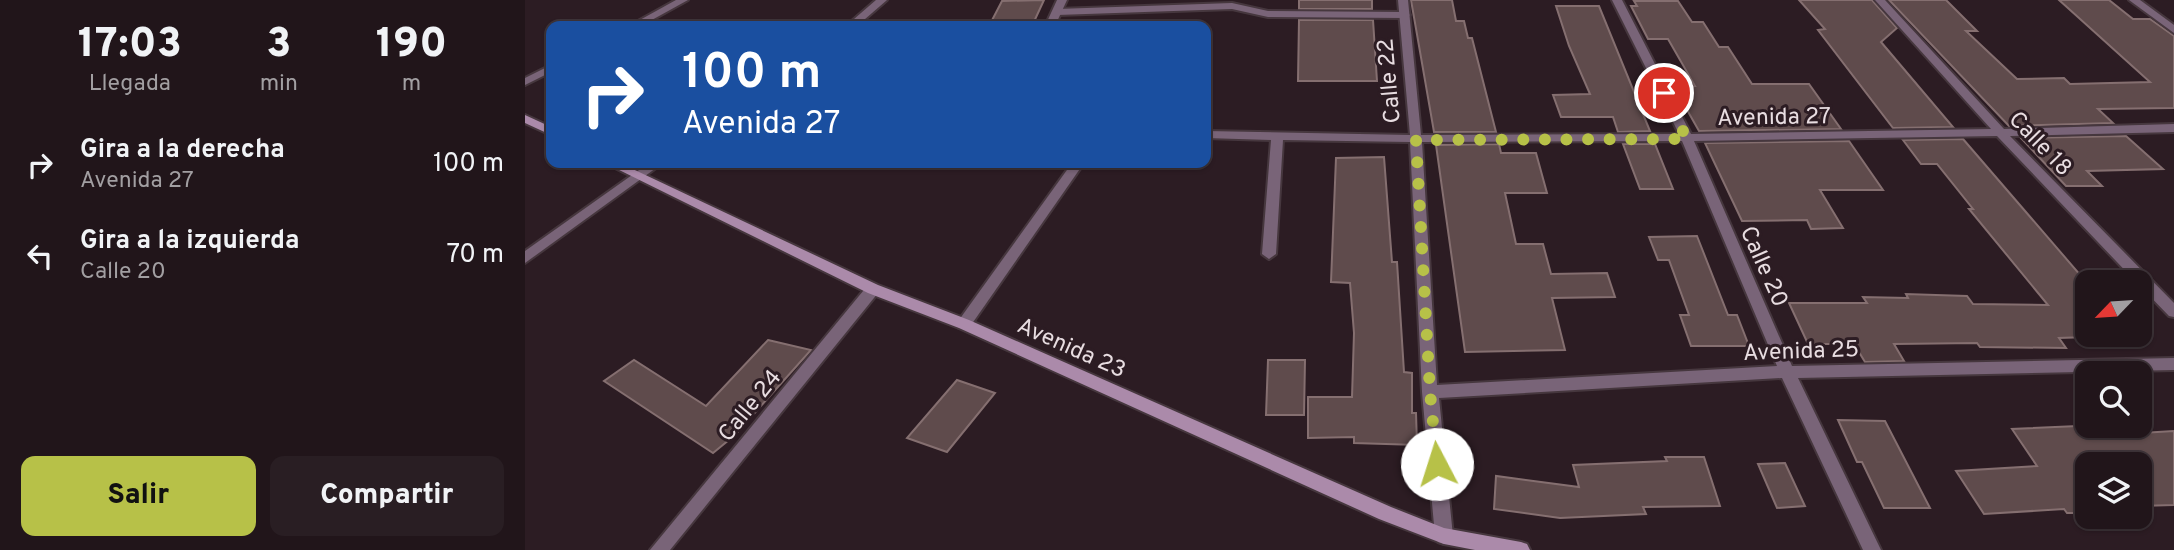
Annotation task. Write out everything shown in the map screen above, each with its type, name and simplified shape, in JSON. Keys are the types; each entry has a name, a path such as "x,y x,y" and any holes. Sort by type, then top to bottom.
{"main road":[{"path":"525,118 546,129"},
{"name":"Avenida 23","path":"621,168 873,289 964,324 1385,513 1444,536 1521,550"}],"street":[{"path":"643,21 683,0"},
{"path":"857,21 883,0"},
{"path":"1052,21 1062,0"},
{"name":"Calle 22","path":"1403,0 1416,140 1430,392 1444,536"},
{"name":"Calle 20","path":"1617,0 1687,139 1787,372 1872,550"},
{"name":"Calle 18","path":"1880,0 2001,133 2174,313"},
{"path":"2134,0 2174,30"},
{"path":"1057,12 1232,6 1268,14 1405,15"},
{"path":"525,82 546,71"},
{"name":"Avenida 27","path":"1211,135 1416,140 1687,139 2174,128"},
{"path":"1269,254 1276,136"},
{"path":"525,258 649,168"},
{"path":"964,324 1074,168"},
{"name":"Calle 24","path":"659,550 873,289"},
{"name":"Avenida 25","path":"1430,392 1787,372 2174,363"}],"building":[{"path":"1044,0 1034,21 992,21 1002,1"},
{"path":"1299,0 1372,0 1372,9 1299,9"},
{"path":"1411,0 1452,0 1456,21 1464,21 1468,38 1472,38 1496,132 1434,132"},
{"path":"1799,0 1872,0 1897,28 1881,42 1953,127 1893,128 1818,30 1825,29"},
{"path":"1889,0 1946,0 1977,31 1966,31 2017,79 2064,78 2070,84 2150,82 2059,0 2109,0 2133,19 2150,19 2174,36 2174,108 2098,109 2113,123 2009,126"},
{"path":"1634,1 1678,1 1692,22 1703,22 1719,47 1728,47 1752,84 1809,84 1841,129 1699,131 1674,87 1695,86 1668,39 1648,39 1631,6 1637,6"},
{"path":"1556,6 1599,6 1650,131 1618,132 1613,117 1561,117 1553,95 1590,94 1569,46"},
{"path":"1299,20 1373,20 1377,81 1298,81"},
{"path":"2126,136 2163,169 2087,171 2102,186 2066,186 2021,138"},
{"path":"1963,139 2076,270 2075,337 2059,338 2066,348 1980,347 1977,343 1894,344 1904,361 1865,362 1854,344 1808,344 1789,303 1867,303 1863,297 1908,298 1906,294 1967,296 1973,304 2048,305 1969,209 1973,209 1937,164 1921,164 1903,140"},
{"path":"1849,141 1883,190 1820,190 1843,228 1811,229 1807,220 1742,221 1705,143"},
{"path":"1499,144 1501,153 1536,153 1547,193 1505,193 1516,244 1543,244 1551,274 1607,273 1615,297 1552,298 1565,350 1465,352 1436,145"},
{"path":"1623,144 1655,144 1673,189 1640,189"},
{"path":"1384,157 1392,262 1397,262 1404,372 1412,373 1412,413 1416,413 1417,445 1354,443 1354,437 1308,438 1308,397 1352,397 1354,333 1350,283 1331,282 1336,158"},
{"path":"1697,236 1728,315 1737,315 1749,346 1691,346 1680,315 1689,315 1669,260 1658,260 1649,237"},
{"path":"768,340 811,350 735,435 713,453 604,381 634,360 706,406"},
{"path":"1268,360 1305,360 1304,415 1266,415"},
{"path":"957,380 995,393 947,452 907,438"},
{"path":"1838,420 1885,421 1930,508 1884,508 1862,462 1857,462"},
{"path":"2075,426 2075,438 2152,438 2152,432 2174,431 2174,505 2152,506 2152,452 2075,452 2075,513 2067,513 2064,509 1984,514 1956,471 2037,466 2012,429"},
{"path":"1665,457 1704,457 1720,506 1643,507 1646,514 1560,518 1494,509 1496,476 1579,487 1573,465 1667,461"},
{"path":"1785,463 1805,506 1777,508 1758,464"}],"route":[{"path":"1437,464 1430,392 1416,140 1687,139 1664,93"}]}
